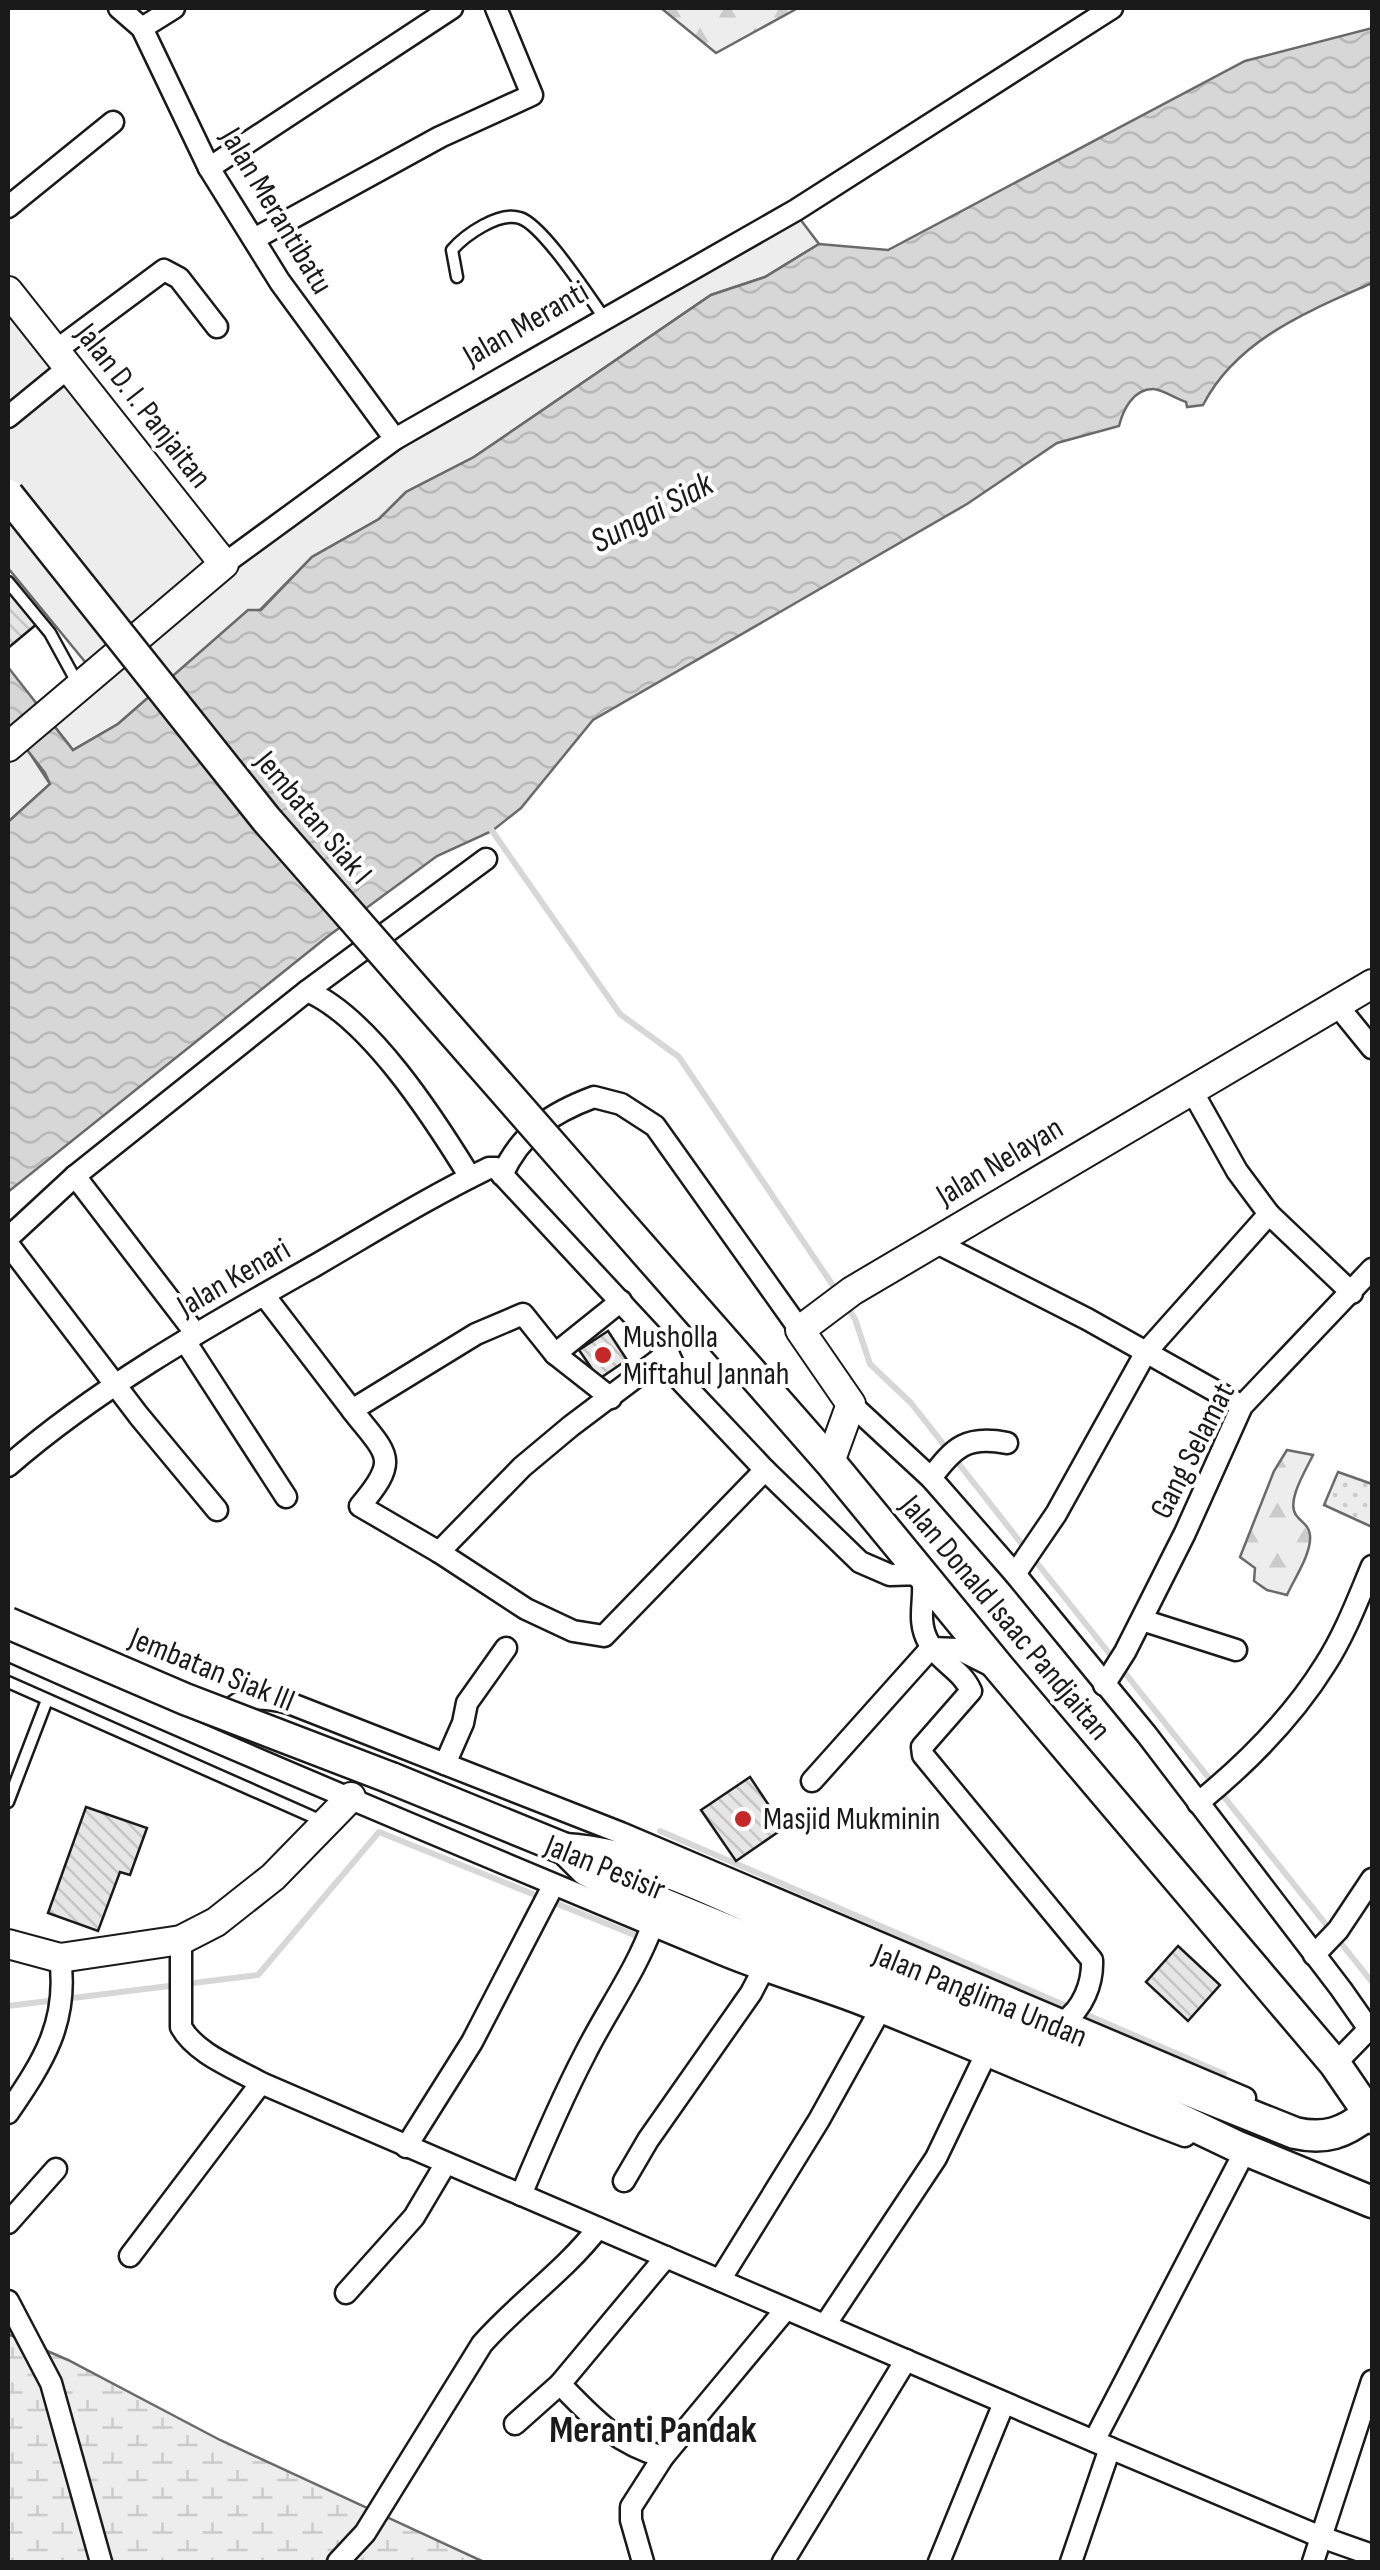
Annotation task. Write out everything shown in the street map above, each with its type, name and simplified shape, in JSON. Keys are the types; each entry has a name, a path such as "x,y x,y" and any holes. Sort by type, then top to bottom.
{"main road":[{"name":"Jembatan Siak I","path":"8,494 266,820 578,1175"},
{"name":"Jalan Donald Isaac Pandjaitan","path":"578,1175 830,1462 1000,1670 1335,2064 1371,2114"},
{"name":"Jembatan Siak III","path":"8,1623 185,1699 391,1778"},
{"name":"Jalan Panglima Undan","path":"391,1778 565,1849 598,1851 641,1862 874,1950 1130,2081 1230,2146 1372,2202"},
{"name":"Jalan Panglima Undan","path":"565,1849 586,1870 605,1880 940,2027 1315,2138 1334,2136 1371,2114"}],"street":[{"name":"Jalan Merantibatu","path":"119,8 142,28 210,168 280,282 395,439"},
{"path":"142,28 174,8"},
{"path":"210,168 452,8"},
{"path":"254,239 440,137 532,95 496,8"},
{"path":"1075,8 1079,29"},
{"name":"Jalan Meranti","path":"13,743 224,564 395,439 796,210 1112,8"},
{"path":"8,207 114,122"},
{"path":"8,417 61,359 164,270 179,278 217,327"},
{"name":"Jalan D. I. Panjaitan","path":"8,291 224,564"},
{"path":"217,1510 8,1241 75,1176 307,992 486,860"},
{"name":"Jalan Nelayan","path":"800,1330 852,1290 1372,984"},
{"path":"307,992 335,1006 360,1031 435,1121 470,1177"},
{"path":"1338,1006 1372,1048"},
{"path":"1191,1089 1238,1171 1269,1214 1352,1293"},
{"path":"1069,2018 1085,1994 1092,1960 924,1755 922,1747 971,1690 931,1648 920,1616 922,1574 890,1575 860,1562 681,1381 668,1354 502,1175 521,1140 540,1125 594,1096 621,1104 656,1126 851,1404 937,1470 1020,1568 1148,1735 1212,1792 1327,1942 1371,2028 1335,2064"},
{"name":"Jalan Kenari","path":"8,1466 62,1422 264,1294 470,1177 489,1168 496,1168 502,1175"},
{"path":"75,1176 191,1338 286,1497"},
{"path":"1020,1568 1146,1352 1269,1214"},
{"path":"935,1242 1242,1406"},
{"name":"Gang Selamat","path":"1108,1680 1185,1533 1242,1406 1372,1269"},
{"path":"264,1294 379,1445 387,1466 383,1480 360,1506 526,1609 573,1631 604,1636 765,1470"},
{"path":"554,1354 620,1301"},
{"path":"352,1410 431,1360 509,1318 524,1314 554,1354 611,1398"},
{"path":"439,1552 522,1467 668,1354"},
{"path":"830,1462 851,1404"},
{"path":"937,1470 962,1446 983,1438 1007,1443"},
{"path":"1212,1792 1302,1700 1368,1590 1372,1566"},
{"path":"1142,1620 1236,1650"},
{"path":"445,1764 467,1704 506,1648"},
{"path":"931,1648 958,1649 1000,1670"},
{"path":"812,1781 931,1648"},
{"name":"Jalan Pesisir","path":"8,1650 221,1745 351,1797 648,1940 875,2022 940,2027 982,2063 1230,2146"},
{"name":"Jalan Pesisir","path":"221,1745 229,1710 243,1699 289,1703 445,1764 827,1930"},
{"path":"8,1944 61,1970 182,1950 273,1877 351,1797"},
{"path":"1327,1942 1372,1879"},
{"path":"406,2148 472,2042 551,1890"},
{"path":"521,2195 586,2052 648,1940"},
{"path":"182,1950 179,2020 186,2036 261,2083 1102,2445 1372,2555"},
{"path":"874,1950 1069,2018 1272,2110 1294,2133"},
{"path":"8,2112 54,2036 61,2010 61,1970"},
{"path":"624,2181 758,1980"},
{"path":"720,2280 820,2120 875,2022"},
{"path":"825,2325 936,2158 982,2063"},
{"path":"130,2256 261,2083"},
{"path":"1071,2562 1102,2445 1230,2146"},
{"path":"346,2293 414,2217 446,2163"},
{"path":"8,2223 56,2169"},
{"path":"338,2562 366,2533 482,2344 506,2316 564,2268 598,2228"},
{"path":"515,2424 560,2384 666,2257"},
{"path":"8,2301 51,2383 101,2562"},
{"path":"643,2562 631,2506 664,2457 786,2309"},
{"path":"783,2562 906,2360"},
{"path":"1313,2562 1372,2382"},
{"path":"560,2384 617,2438 635,2449 664,2457"},
{"path":"939,2562 1004,2402"}],"lane":[{"path":"457,277 452,250 463,237 506,216 518,217 528,222 560,257 605,319"},
{"path":"8,582 50,633 80,687"},
{"path":"8,1682 325,1822"},
{"path":"8,1802 47,1700"}],"green space":[{"path":"661,8 798,8 716,53"},
{"path":"1287,1450 1313,1455 1293,1502 1310,1542 1287,1595 1267,1590 1254,1581 1255,1568 1240,1557 1274,1471"},
{"path":"1338,1472 1372,1484 1372,1527 1324,1505"},
{"path":"8,2334 68,2360 220,2440 484,2562 8,2562"}],"shaded area":[{"path":"797,215 819,244 765,277 711,295 474,457 406,492 379,519 312,557 260,610 248,611 118,724 73,750 51,722 228,573 398,446"},
{"path":"8,312 205,562 86,663 8,568"},
{"path":"25,746 50,784 8,822 8,760"}],"water":[{"name":"Sungai Siak","path":"1372,28 1372,283 1300,317 1255,345 1217,382 1203,405 1187,407 1186,402 1157,389 1140,393 1126,407 1119,426 1057,443 967,504 593,720 521,808 492,831 437,856 327,937 8,1192 8,822 50,784 8,725 8,667 73,750 118,724 248,610 261,610 312,557 379,519 406,492 474,457 711,295 765,277 819,244 888,250 1245,61"}],"building":[{"path":"12,592 38,623 8,648 8,596"},
{"name":"Musholla Miftahul Jannah","path":"608,1331 627,1360 599,1379 579,1350"},
{"name":"Masjid Mukminin","path":"750,1777 784,1828 736,1861 701,1810"},
{"path":"86,1807 147,1828 130,1875 120,1872 98,1931 48,1913"},
{"path":"1178,1946 1220,1985 1188,2021 1146,1982"}],"waterway":[{"path":"488,825 620,1014 679,1057 838,1293"},
{"path":"845,1303 855,1319 870,1364 911,1403 1025,1548"},
{"path":"1033,1558 1372,1982"},
{"path":"660,1831 1224,2074"},
{"path":"8,2006 258,1975 379,1832 637,1936"}],"place":[{"name":"Musholla Miftahul Jannah","path":"603,1355"},
{"name":"Masjid Mukminin","path":"743,1819"}],"district":[{"name":"Meranti Pandak","path":"653,2430"}]}
